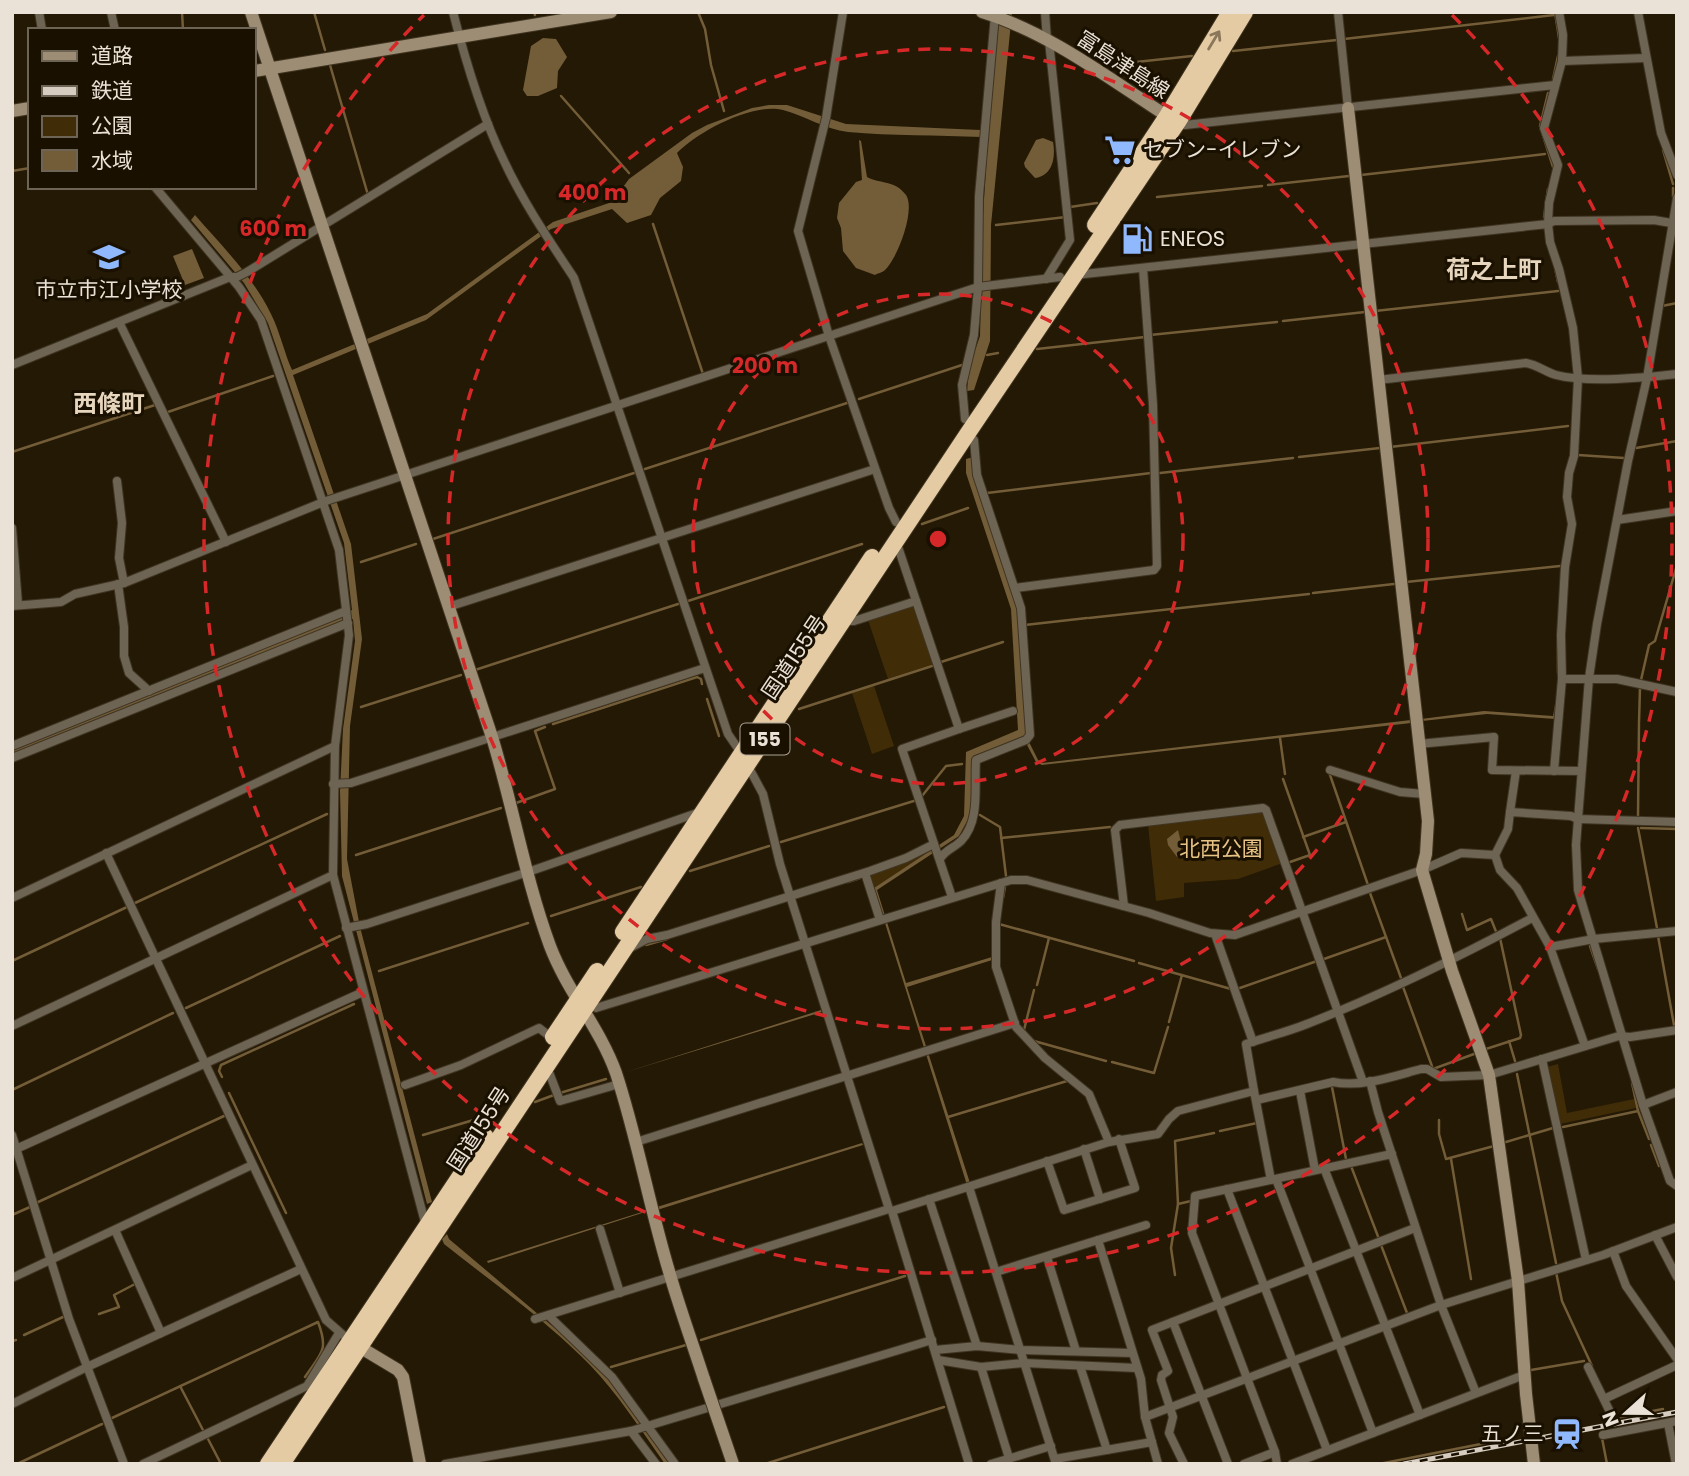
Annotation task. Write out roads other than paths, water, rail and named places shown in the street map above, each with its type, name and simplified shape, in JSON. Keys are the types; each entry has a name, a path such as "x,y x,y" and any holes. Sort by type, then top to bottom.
{"highway":[{"name":"国道155号","path":"1172,119 1230,12"},
{"name":"国道155号","path":"282,1464 350,1340 546,1065 702,811 744,759 844,621 1060,277 1245,12"},
{"name":"国道155号","path":"268,1464 552,1038 583,1006 622,952 896,522 966,426"}],"street":[{"path":"251,12 492,737 550,945 562,975 598,1034 619,1084 671,1277 733,1464"},
{"path":"453,12 488,124 504,162 543,232 574,278 728,734 763,794 790,896 969,1464"},
{"path":"256,71 611,12"},
{"path":"843,12 825,122 798,231 829,336 896,522"},
{"path":"1045,12 1070,240 1060,277"},
{"path":"1338,12 1428,821 1422,870 1449,960 1489,1074 1518,1281 1524,1375 1534,1464"},
{"path":"1554,771 1562,679 1561,635 1565,567 1572,531 1567,496 1574,456 1578,378 1573,328 1550,243 1548,224 1549,203 1558,165 1544,128 1562,61 1563,35 1559,12"},
{"path":"1638,12 1661,133 1677,175"},
{"path":"622,952 647,939 667,935 906,858 937,850 944,852 960,842 974,819 976,760 1026,740 1030,734 1021,608 977,475 974,440 966,426 962,385 974,335 978,287 977,222 991,14"},
{"name":"富島津島線","path":"991,14 1018,18 1048,41 1172,119"},
{"path":"1562,61 1646,58"},
{"path":"1172,119 1185,125 1555,85"},
{"path":"12,365 247,272 488,124"},
{"path":"157,189 233,277 261,320 339,550 349,635 335,747 337,785 333,875 426,1226"},
{"path":"1677,198 1675,223 1647,378 1617,520 1589,678 1576,845 1577,881 1643,1105 1670,1181 1677,1186"},
{"path":"12,528 15,605 61,602 75,594 121,584 324,502 978,287 1548,224 1554,221 1654,220 1675,223"},
{"path":"1014,588 1154,570 1157,566 1153,405 1143,268"},
{"path":"119,322 226,542"},
{"path":"1378,380 1526,363 1556,375 1578,378 1647,378 1677,374"},
{"path":"448,607 875,469"},
{"path":"117,481 122,523 119,558 124,656 129,673 149,691"},
{"path":"1617,520 1677,511"},
{"path":"896,541 960,729"},
{"path":"844,621 854,621 916,601"},
{"path":"12,746 347,617"},
{"path":"12,758 347,617"},
{"path":"337,785 351,783 705,668"},
{"path":"1562,679 1616,679 1677,692"},
{"path":"953,897 902,749 1013,711"},
{"path":"1418,744 1494,737 1492,771 1581,771"},
{"path":"12,898 335,747"},
{"path":"1330,770 1400,792 1424,794"},
{"path":"1516,771 1508,829 1495,855 1500,870 1517,888 1550,947 1585,1046"},
{"path":"1124,906 1115,830 1120,825 1263,808 1268,812 1339,1011 1367,1081 1441,1305 1476,1393"},
{"path":"347,928 528,872 702,811"},
{"path":"1510,812 1571,816 1578,819 1677,822"},
{"path":"106,853 326,1320 350,1340 398,1370 403,1377 421,1464"},
{"path":"583,1006 596,1008 1001,883 1027,880 1215,934 1235,935 1422,870 1461,853 1495,855"},
{"path":"865,873 883,919"},
{"path":"12,1026 333,875"},
{"path":"1001,883 996,922 996,967 1015,1023 1045,1058 1089,1094 1109,1142"},
{"path":"1373,1433 1274,1179 1246,1044 1304,1026 1339,1011 1532,918"},
{"path":"1550,947 1594,939 1677,931"},
{"path":"1215,934 1252,1042"},
{"path":"14,1149 363,992"},
{"path":"636,1142 1015,1023"},
{"path":"405,1085 461,1065 538,1028 552,1038"},
{"path":"1257,1100 1333,1082 1344,1084 1367,1081 1421,1069 1427,1069 1441,1077 1489,1074 1624,1036 1677,1030"},
{"path":"1542,1059 1586,1260"},
{"path":"546,1065 560,1101 619,1084"},
{"path":"676,1464 612,1377 542,1318 1084,1149 1119,1139 1158,1134 1178,1111 1254,1091"},
{"path":"1300,1091 1319,1169 1356,1251 1420,1415"},
{"path":"1643,1105 1677,1092"},
{"path":"12,1135 14,1149 50,1260 124,1464"},
{"path":"1047,1161 1064,1210 1100,1199 1135,1188 1119,1139"},
{"path":"1084,1149 1100,1199"},
{"path":"1277,1464 1275,1452 1192,1233 1195,1196 1392,1154"},
{"path":"12,1278 252,1165"},
{"path":"969,1186 1056,1461 1152,1442"},
{"path":"1227,1189 1327,1450"},
{"path":"929,1199 977,1346"},
{"path":"996,1272 1146,1225"},
{"path":"1145,1417 1441,1305 1586,1260 1677,1227"},
{"path":"1184,1464 1170,1433 1173,1417 1161,1380 1162,1375 1168,1371 1152,1330 1415,1228"},
{"path":"600,1229 620,1293"},
{"path":"115,1230 161,1333"},
{"path":"1655,1235 1677,1277"},
{"path":"1098,1240 1137,1368 1145,1417 1158,1464"},
{"path":"1613,1251 1626,1286 1677,1359"},
{"path":"1047,1257 1076,1351"},
{"path":"12,1404 301,1269"},
{"path":"1173,1322 1228,1464"},
{"path":"143,1464 307,1386 350,1340"},
{"path":"445,1464 631,1431 932,1340"},
{"path":"935,1350 977,1346 1132,1353"},
{"path":"938,1360 981,1367 1024,1363 1137,1368"},
{"path":"1604,1399 1677,1365"},
{"path":"1080,1366 1107,1450"},
{"path":"981,1367 1009,1458"},
{"path":"1588,1367 1613,1418"},
{"path":"1292,1464 1524,1375"},
{"path":"1603,1435 1672,1422 1676,1464"},
{"path":"631,1431 656,1464"},
{"path":"991,1464 1051,1446"},
{"path":"1244,1464 1275,1452"}],"water":[{"path":"999,12 1012,12 991,225 990,341 974,390 967,391 969,368 980,336 988,139 848,132 783,110 771,109 757,110 726,121 686,145 677,153 683,167 681,181 660,198 651,215 627,223 612,209 551,229 426,320 293,375 351,544 362,639 350,726 347,859 360,927 432,1202 427,1204 342,876 340,791 343,729 355,641 353,619 12,755 12,748 352,610 344,543 268,323 244,283 191,220 195,215 236,262 264,300 292,370 427,314 553,222 612,202 629,179 692,133 752,108 787,105 846,124 980,130 988,128"},
{"path":"543,38 556,39 567,57 558,71 557,88 538,96 527,96 523,90 531,46"},
{"path":"1043,138 1053,142 1052,165 1045,174 1035,178 1024,163 1036,140"},
{"path":"859,140 867,177 902,190 908,202 909,212 900,245 885,270 875,275 856,268 843,251 841,228 837,218 839,203 856,182 862,180"},
{"path":"192,249 204,278 185,285 173,256"},
{"path":"973,457 1019,608 1028,735 973,756 971,814 959,836 877,890 906,983 992,957 992,960 907,987 970,1183 967,1185 874,888 954,835 964,816 966,752 1018,730 1011,609 966,473 966,459"},
{"path":"1558,687 1555,719 1487,714 1421,719 1484,711 1553,716"},
{"path":"1411,720 1411,723 1042,765 1036,762 1026,743 1029,742 1042,763"},
{"path":"1178,830 1182,847 1177,857 1167,839"},
{"path":"821,1010 822,1012 623,1073"},
{"path":"862,1143 863,1145 657,1210 657,1207"},
{"path":"642,1212 488,1263 487,1261"},
{"path":"447,1234 449,1239 589,1357 609,1378 671,1464 665,1464 620,1400 590,1365 537,1317 444,1244 442,1239"}],"waterway":[{"path":"182,12 183,28"},
{"path":"314,12 325,50"},
{"path":"698,12 705,29 711,65 724,111"},
{"path":"1555,12 1559,38"},
{"path":"1344,39 1554,15"},
{"path":"1233,51 1337,40"},
{"path":"1108,65 1192,56"},
{"path":"1553,79 1558,56"},
{"path":"330,65 368,195"},
{"path":"1548,93 1540,126 1554,170"},
{"path":"561,96 629,173"},
{"path":"1663,150 1673,184"},
{"path":"1361,175 1545,154"},
{"path":"12,171 28,168"},
{"path":"1268,185 1349,176"},
{"path":"1157,197 1262,186"},
{"path":"1673,188 1673,197"},
{"path":"1544,217 1548,189"},
{"path":"1070,207 1097,203"},
{"path":"996,225 1066,217"},
{"path":"653,224 703,374"},
{"path":"1555,268 1558,282"},
{"path":"1375,311 1558,291"},
{"path":"1662,306 1677,303"},
{"path":"1283,321 1365,312"},
{"path":"1150,335 1277,322"},
{"path":"1037,349 1145,337"},
{"path":"987,355 998,353"},
{"path":"859,399 962,365"},
{"path":"165,413 273,376"},
{"path":"645,469 847,403"},
{"path":"12,452 155,405"},
{"path":"1390,447 1568,426"},
{"path":"1636,448 1677,441"},
{"path":"1299,457 1380,448"},
{"path":"1578,455 1624,458"},
{"path":"1160,473 1293,458"},
{"path":"433,539 634,473"},
{"path":"987,493 1151,473"},
{"path":"922,524 968,508"},
{"path":"361,562 416,544"},
{"path":"688,601 862,544"},
{"path":"1641,680 1649,645 1655,641 1677,565"},
{"path":"1406,582 1560,566"},
{"path":"1313,593 1394,584"},
{"path":"1089,618 1309,594"},
{"path":"475,670 678,604"},
{"path":"1025,625 1087,618"},
{"path":"941,662 1003,642"},
{"path":"1558,642 1558,673"},
{"path":"799,709 932,666"},
{"path":"361,707 461,675"},
{"path":"553,724 697,677 702,684"},
{"path":"1639,723 1640,687"},
{"path":"707,699 719,736"},
{"path":"1638,816 1639,724"},
{"path":"516,803 555,789 535,731 545,727"},
{"path":"1280,738 1285,774"},
{"path":"922,796 946,766 962,764"},
{"path":"1329,772 1368,885"},
{"path":"1283,779 1310,855 1290,862"},
{"path":"781,842 917,800"},
{"path":"356,855 501,808"},
{"path":"135,903 327,814"},
{"path":"980,815 1000,827 1006,876"},
{"path":"1303,837 1346,822"},
{"path":"1001,838 1110,827"},
{"path":"1638,828 1657,928"},
{"path":"1641,828 1677,829"},
{"path":"690,871 769,846"},
{"path":"848,882 860,878"},
{"path":"551,916 641,887"},
{"path":"1003,898 1005,887"},
{"path":"1370,893 1401,978"},
{"path":"12,961 127,907"},
{"path":"1462,914 1467,930 1491,919 1497,934"},
{"path":"999,922 1134,961"},
{"path":"379,971 528,923"},
{"path":"186,1008 340,936"},
{"path":"1658,936 1674,1025"},
{"path":"1324,959 1386,937"},
{"path":"1037,985 1049,938"},
{"path":"1486,1049 1520,1038 1521,1035 1500,938"},
{"path":"646,945 667,939"},
{"path":"1590,946 1598,969"},
{"path":"1237,989 1317,961"},
{"path":"1139,963 1231,989"},
{"path":"1169,1022 1182,975"},
{"path":"1402,984 1433,1069 1474,1054"},
{"path":"1024,1030 1034,990"},
{"path":"222,1077 219,1071 221,1065 354,1004"},
{"path":"12,1090 173,1013"},
{"path":"1112,1062 1154,1073 1168,1027"},
{"path":"1034,1041 1106,1061"},
{"path":"1509,1041 1515,1061"},
{"path":"1517,1074 1556,1263"},
{"path":"560,1093 606,1079"},
{"path":"948,1117 1067,1081"},
{"path":"1563,1127 1638,1111 1632,1083"},
{"path":"1332,1087 1346,1159"},
{"path":"229,1093 286,1213"},
{"path":"535,1102 554,1095"},
{"path":"1638,1111 1649,1139"},
{"path":"36,1203 224,1116"},
{"path":"423,1135 487,1116"},
{"path":"1439,1120 1439,1134 1446,1159 1494,1146"},
{"path":"1220,1131 1257,1123"},
{"path":"1506,1142 1553,1128"},
{"path":"1175,1275 1171,1248 1178,1204 1175,1141 1214,1133"},
{"path":"1651,1145 1659,1166"},
{"path":"1451,1159 1471,1279"},
{"path":"1349,1166 1379,1239"},
{"path":"1178,1204 1191,1201"},
{"path":"12,1215 30,1207"},
{"path":"1381,1245 1407,1313"},
{"path":"1556,1272 1562,1301 1592,1366"},
{"path":"701,1340 905,1276"},
{"path":"99,1314 119,1307 114,1295 135,1284"},
{"path":"24,1335 63,1317"},
{"path":"112,1418 318,1322 323,1339 322,1351 305,1377"},
{"path":"12,1341 16,1340"},
{"path":"611,1367 686,1345"},
{"path":"1531,1370 1584,1361"},
{"path":"180,1386 204,1432"},
{"path":"765,1464 944,1407"},
{"path":"1616,1418 1663,1409"},
{"path":"17,1464 102,1424"},
{"path":"207,1437 221,1464"},
{"path":"1602,1438 1607,1464"},
{"path":"1379,1464 1491,1442"}],"railway":[{"path":"1404,1464 1677,1412"}],"place":[{"name":"セブン-イレブン","path":"1120,150"},
{"name":"ENEOS","path":"1137,239"},
{"name":"市立市江小学校","path":"109,257"},
{"name":"五ノ三","path":"1567,1434"}],"district":[{"name":"荷之上町","path":"1494,270"},
{"name":"西條町","path":"109,404"}],"park label":[{"name":"北西公園","path":"1221,849"}]}
